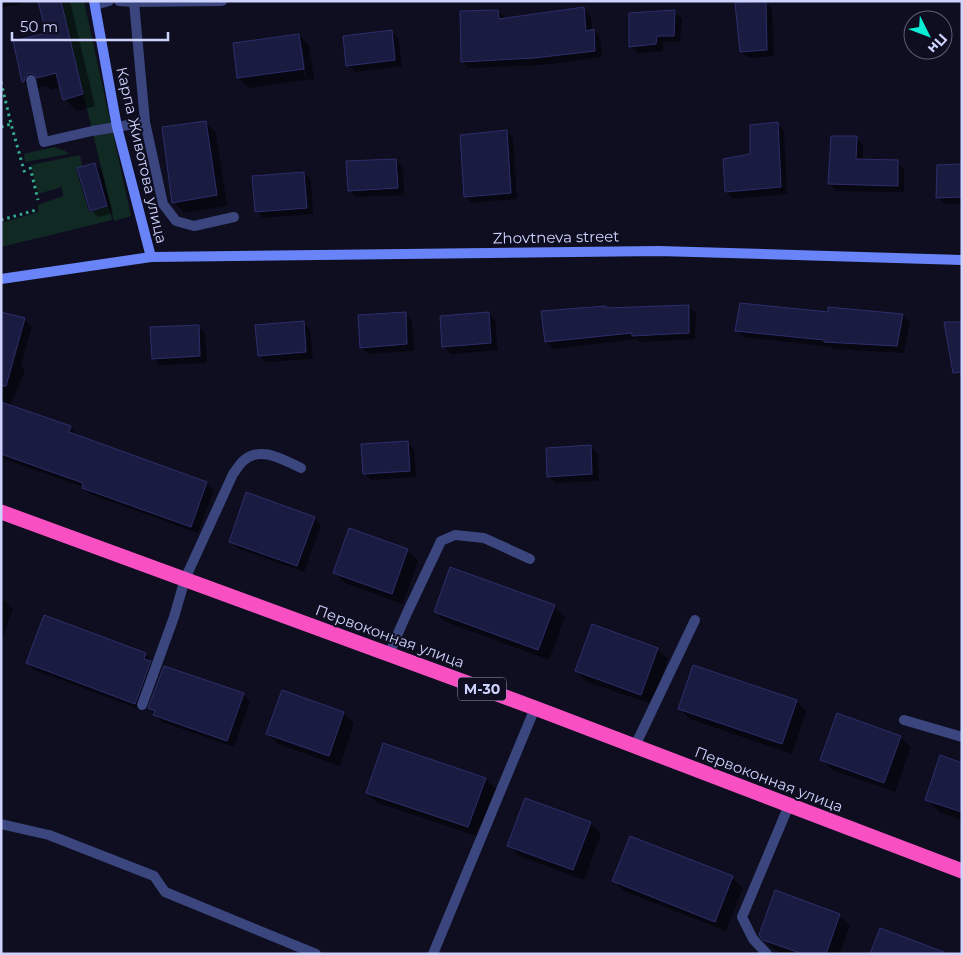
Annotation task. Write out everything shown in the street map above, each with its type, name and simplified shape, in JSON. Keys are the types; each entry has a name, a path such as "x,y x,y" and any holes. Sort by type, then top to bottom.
{"highway":[{"name":"Первоконная улица","path":"1,512 535,708 962,871"}],"main road":[{"name":"Карпа Животова улица","path":"95,3 117,127 151,256"},
{"name":"Zhovtneva street","path":"1,279 151,256 659,251 962,260"}],"street":[{"path":"95,3 109,1"},
{"path":"120,1 222,1"},
{"path":"134,2 145,122 163,204 176,221 194,226 234,217"},
{"path":"31,80 44,142 145,122"},
{"path":"142,705 174,617 185,580 233,474 243,461 258,453 275,456 300,468"},
{"path":"389,654 441,541 455,535 484,538 530,558"},
{"path":"635,746 695,620"},
{"path":"433,954 535,708"},
{"path":"904,720 962,737"},
{"path":"767,954 753,939 742,917 789,805"},
{"path":"1,824 48,835 154,876 165,892 316,954"}],"path":[{"path":"1,82 25,174"},
{"path":"1,127 11,124"},
{"path":"30,167 38,200"},
{"path":"1,220 36,210"}],"green space":[{"path":"61,1 84,1 131,216 114,221"},
{"path":"54,147 69,154 25,162 24,154"},
{"path":"80,155 82,166 76,169 89,212 109,206 112,220 1,247 1,223 38,212 38,205 63,196 62,187 38,194 31,165"}],"building":[{"path":"38,1 61,1 83,94 63,100 56,73 37,78 34,74 29,73 25,77 24,82 22,82 13,41 46,33"},
{"path":"766,1 767,50 740,52 735,3"},
{"path":"584,7 586,31 594,29 595,51 534,58 461,62 460,11 498,10 499,19"},
{"path":"675,10 674,36 657,36 656,44 629,47 629,13"},
{"path":"392,30 395,60 346,66 343,36"},
{"path":"299,34 304,69 237,78 233,43"},
{"path":"206,121 217,195 172,203 162,127"},
{"path":"778,122 781,187 725,192 723,159 750,154 750,125"},
{"path":"507,130 511,193 464,197 460,135"},
{"path":"831,136 857,136 856,159 898,160 898,186 828,184"},
{"path":"396,159 398,188 348,191 346,161"},
{"path":"95,163 107,206 90,211 77,168"},
{"path":"962,164 962,197 936,198 937,165"},
{"path":"304,172 307,208 255,212 252,176"},
{"path":"740,303 828,312 828,307 903,314 897,346 824,342 824,340 735,331"},
{"path":"689,305 689,333 632,336 632,333 545,342 541,311 606,306 607,308"},
{"path":"1,312 25,318 6,386 1,386"},
{"path":"406,312 407,344 360,348 358,315"},
{"path":"489,312 491,343 442,347 440,316"},
{"path":"304,321 306,352 258,356 255,325"},
{"path":"944,322 962,322 962,372 953,373"},
{"path":"199,325 200,356 152,359 150,327"},
{"path":"1,402 71,426 69,432 207,482 191,527 82,488 83,483 1,454"},
{"path":"408,441 410,471 363,474 361,444"},
{"path":"591,445 592,474 547,477 546,448"},
{"path":"246,492 315,517 297,566 229,542"},
{"path":"349,528 408,549 392,594 333,573"},
{"path":"450,567 555,605 538,650 434,612"},
{"path":"44,615 146,653 144,659 151,661 135,704 26,663"},
{"path":"592,624 658,648 641,695 575,671"},
{"path":"693,665 797,700 782,744 678,709"},
{"path":"164,666 244,693 227,741 153,715 155,711 148,708"},
{"path":"282,690 344,712 329,756 266,734"},
{"path":"837,713 901,736 884,783 820,760"},
{"path":"383,743 486,778 468,827 366,793"},
{"path":"940,755 962,763 962,812 925,800"},
{"path":"525,798 591,822 573,870 507,846"},
{"path":"630,836 733,876 715,922 612,881"},
{"path":"775,890 840,914 826,954 803,954 763,940 759,935"},
{"path":"880,928 944,952 944,954 870,954"}]}
